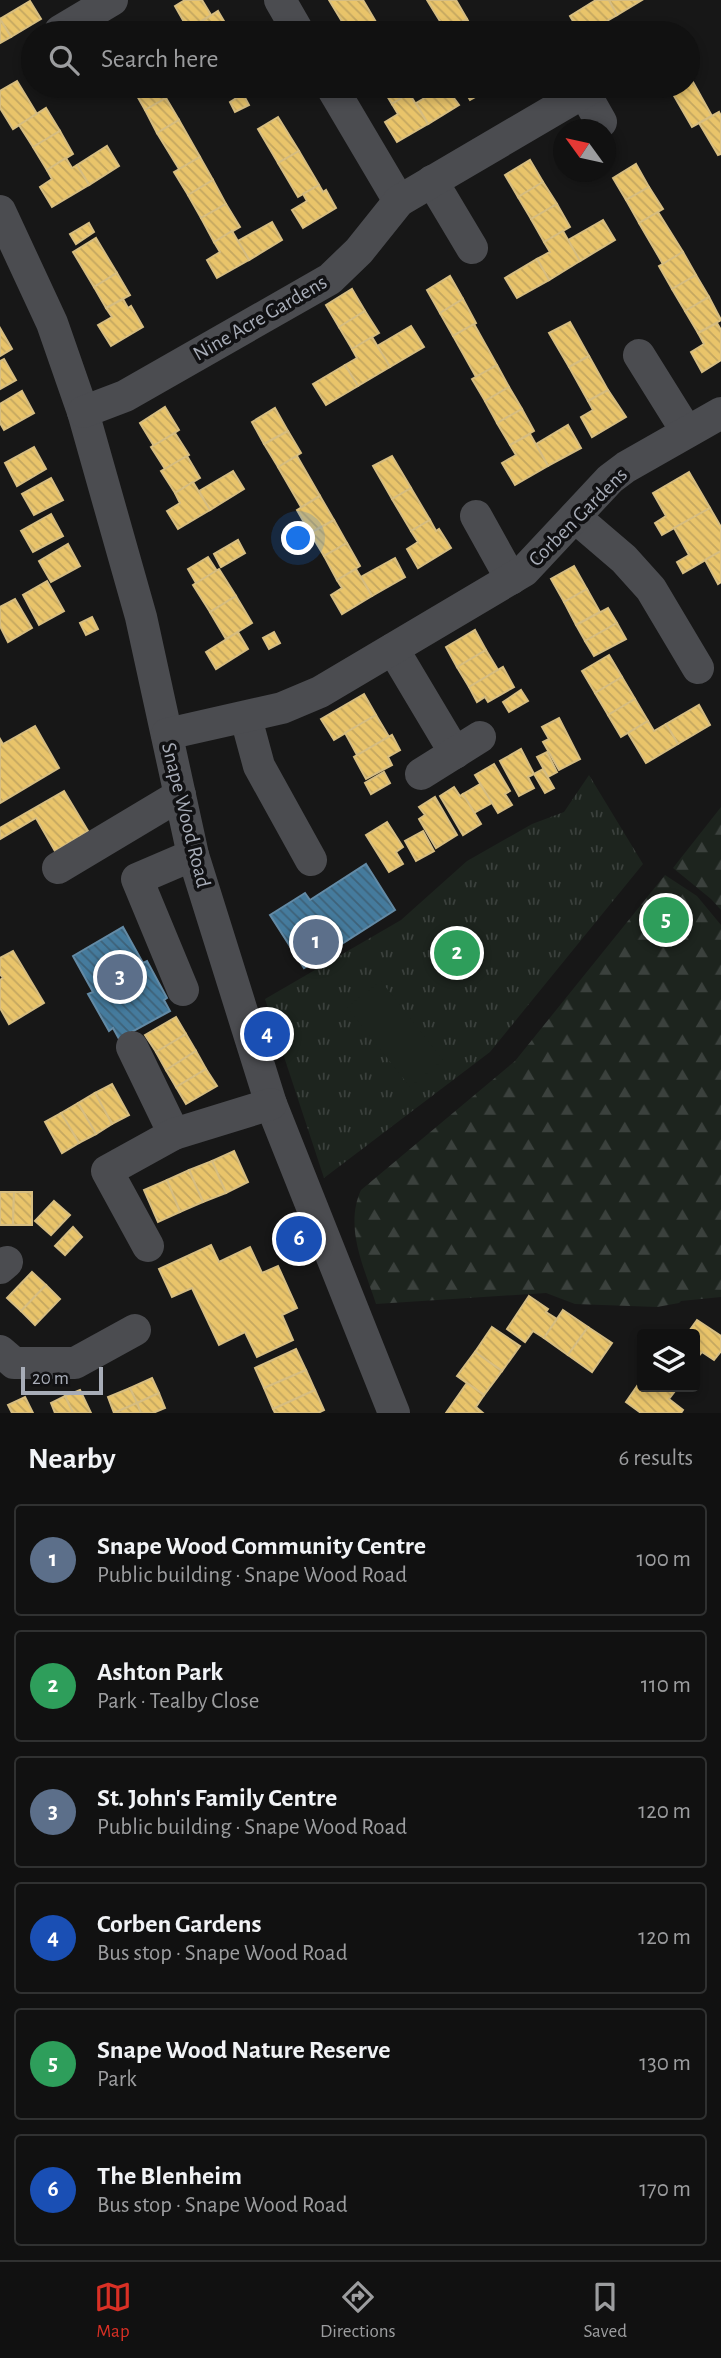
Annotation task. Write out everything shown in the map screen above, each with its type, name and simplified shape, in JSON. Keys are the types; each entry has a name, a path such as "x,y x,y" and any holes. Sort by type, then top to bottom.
{"street":[{"path":"280,0 292,21"},
{"path":"338,98 399,201"},
{"name":"Nine Acre Gardens","path":"83,412 125,396 330,279 359,251 399,201 566,98"},
{"path":"581,98 598,119"},
{"path":"432,181 472,248"},
{"name":"Snape Wood Road","path":"0,211 52,323 83,412 141,617 193,855 271,1104 394,1413"},
{"path":"639,355 687,432"},
{"name":"Corben Gardens","path":"167,734 246,718 282,708 320,692 524,571 618,473 721,412"},
{"path":"476,516 511,579"},
{"path":"575,517 624,559 651,589 698,668"},
{"path":"393,649 467,745 421,774"},
{"path":"246,718 259,766 311,860"},
{"path":"58,868 180,795"},
{"path":"183,990 137,880 193,855"},
{"path":"132,1046 157,1099 160,1142"},
{"path":"148,1246 107,1171 160,1142 271,1104"},
{"path":"0,1352 14,1363 75,1363 135,1330"}],"green space":[{"path":"589,775 643,864 490,1052 324,1178 265,999 401,920 467,861 532,824 564,812"},
{"path":"721,807 721,910 673,868"},
{"path":"665,875 697,896 721,925 721,1297 681,1301 657,1307 575,1304 546,1293 376,1304 361,1261 355,1233 354,1218 361,1190 515,1061"},
{"path":"381,981 443,1060 410,1087 347,1007"}],"building: Homes":[{"path":"185,0 202,0 211,15 201,21 183,21 175,6"},
{"path":"329,0 363,0 375,21 342,21"},
{"path":"427,0 456,0 467,19 464,21 440,21"},
{"path":"596,0 609,0 617,15 607,21 573,21 570,16"},
{"path":"609,0 642,0 617,15"},
{"path":"30,1 41,19 21,21 21,31 11,37 0,19"},
{"path":"218,11 224,21 202,21"},
{"path":"0,19 11,37 0,43"},
{"path":"17,81 21,88 21,98 27,98 37,114 13,129 0,108 0,91"},
{"path":"700,95 712,116 692,127 675,98 700,98"},
{"path":"138,98 166,98 145,110"},
{"path":"166,98 179,120 157,133 145,110"},
{"path":"236,98 245,98 249,105 235,112 230,102"},
{"path":"388,98 402,98 392,104"},
{"path":"401,98 412,98 428,124 397,142 385,122 398,114 392,104"},
{"path":"425,98 454,98 459,105 428,124 416,103"},
{"path":"46,108 60,131 33,147 19,125"},
{"path":"719,112 721,154 718,155 699,123"},
{"path":"278,117 299,151 278,163 258,129"},
{"path":"179,120 200,157 179,169 157,133"},
{"path":"60,131 73,154 47,170 33,147"},
{"path":"107,146 119,166 89,185 77,165"},
{"path":"299,151 319,185 298,197 278,163"},
{"path":"200,157 213,180 188,195 174,172"},
{"path":"66,158 72,168 77,165 89,185 52,207 40,187 52,179 47,170"},
{"path":"530,160 543,182 518,197 505,175"},
{"path":"636,164 649,187 626,200 615,182 616,176"},
{"path":"213,180 226,204 201,218 188,195"},
{"path":"543,182 557,204 531,219 518,197"},
{"path":"319,185 323,192 326,190 336,208 303,228 292,210 307,201 303,194"},
{"path":"649,187 663,209 639,223 626,200"},
{"path":"226,204 240,227 214,242 201,218"},
{"path":"557,204 570,227 544,242 531,219"},
{"path":"658,212 683,252 663,264 639,223"},
{"path":"603,220 615,240 580,261 568,240"},
{"path":"272,222 282,240 249,260 238,241"},
{"path":"89,223 94,232 76,244 70,234"},
{"path":"232,231 249,260 217,278 207,260 220,252 214,242"},
{"path":"563,231 580,261 549,280 537,259 550,252 544,242"},
{"path":"96,238 117,273 94,287 73,252"},
{"path":"683,252 696,275 672,289 659,266"},
{"path":"537,259 549,280 517,298 505,278"},
{"path":"117,273 130,295 106,308 94,287"},
{"path":"696,275 709,297 685,311 672,289"},
{"path":"450,276 463,299 440,313 427,290"},
{"path":"352,289 365,311 339,327 326,305"},
{"path":"709,297 721,320 698,333 685,311"},
{"path":"123,299 128,308 131,306 143,327 111,346 98,325 112,317 106,308"},
{"path":"463,299 476,323 453,336 440,313"},
{"path":"365,311 379,333 352,349 339,327"},
{"path":"570,322 589,356 569,367 549,333"},
{"path":"717,323 721,330 721,360 702,372 691,352 704,344 698,333"},
{"path":"474,324 497,365 476,377 453,336"},
{"path":"411,326 424,347 390,367 377,346"},
{"path":"0,328 12,349 0,356"},
{"path":"372,337 390,367 358,386 345,365 357,358 352,349"},
{"path":"589,356 608,390 588,401 569,367"},
{"path":"4,359 16,380 0,389 0,361"},
{"path":"345,365 358,386 326,405 313,384"},
{"path":"497,365 509,387 485,401 472,379"},
{"path":"509,387 522,409 497,423 485,401"},
{"path":"608,390 626,417 592,437 581,417 593,410 588,401"},
{"path":"22,391 34,413 4,430 0,423 0,404"},
{"path":"165,407 179,430 154,446 140,423"},
{"path":"275,408 288,431 264,444 252,422"},
{"path":"522,409 534,431 510,445 497,423"},
{"path":"568,425 581,448 548,466 536,444"},
{"path":"288,431 301,453 278,467 264,444"},
{"path":"175,433 189,455 165,469 151,447"},
{"path":"530,434 548,466 515,485 502,463 516,455 510,445"},
{"path":"34,447 46,469 17,486 5,463"},
{"path":"187,456 200,478 175,493 161,471"},
{"path":"297,456 320,496 301,507 278,467"},
{"path":"392,456 411,488 392,499 373,466"},
{"path":"233,471 244,489 210,510 199,491"},
{"path":"689,472 710,508 662,535 655,523 666,516 653,493"},
{"path":"51,478 63,500 34,515 22,494"},
{"path":"193,482 210,510 178,529 167,511 180,503 175,493"},
{"path":"411,488 430,520 411,531 392,499"},
{"path":"320,496 334,520 310,533 297,510"},
{"path":"710,508 721,527 721,551 683,573 677,562 689,555 674,528"},
{"path":"51,514 63,536 33,552 21,531"},
{"path":"334,520 347,543 324,556 310,533"},
{"path":"430,520 451,548 418,568 407,549 418,542 411,531"},
{"path":"238,540 245,553 221,567 214,554"},
{"path":"347,543 360,566 337,580 324,556"},
{"path":"68,544 80,566 51,582 39,561"},
{"path":"721,551 721,582 718,584 705,560"},
{"path":"208,557 217,571 196,583 188,569"},
{"path":"395,558 405,577 372,596 361,577"},
{"path":"574,566 587,589 564,602 551,579"},
{"path":"219,569 236,596 210,612 193,585"},
{"path":"356,569 372,596 342,614 331,595 342,588 337,580"},
{"path":"47,581 64,611 39,625 23,595"},
{"path":"587,589 600,612 576,625 564,602"},
{"path":"236,596 252,623 226,639 210,612"},
{"path":"15,599 32,628 8,642 0,626 0,607"},
{"path":"608,608 617,623 585,641 576,625"},
{"path":"92,617 98,629 86,635 80,623"},
{"path":"617,623 626,639 594,656 585,641"},
{"path":"475,630 486,650 457,667 446,647"},
{"path":"238,632 248,649 216,669 206,652"},
{"path":"274,632 280,643 269,649 263,638"},
{"path":"486,650 498,670 469,687 457,667"},
{"path":"609,655 622,677 595,693 582,671"},
{"path":"503,667 514,687 488,702 485,697 477,702 469,687"},
{"path":"622,677 635,699 608,715 595,693"},
{"path":"521,690 528,701 509,712 503,702"},
{"path":"364,694 376,715 334,740 321,719"},
{"path":"635,699 648,721 621,737 608,715"},
{"path":"699,705 710,725 678,744 666,724"},
{"path":"376,715 389,737 357,755 345,733"},
{"path":"559,718 580,759 559,770 543,742 549,739 542,727"},
{"path":"648,721 654,731 666,724 678,744 646,763 628,733"},
{"path":"35,726 59,768 0,803 0,739 3,744"},
{"path":"392,735 400,750 388,757 392,765 366,779 354,757"},
{"path":"521,749 534,774 528,777 534,788 519,796 500,761"},
{"path":"547,752 557,772 548,777 537,757"},
{"path":"494,764 510,791 505,794 512,805 498,813 475,775"},
{"path":"543,769 554,788 545,793 534,774"},
{"path":"384,772 390,783 371,794 365,783"},
{"path":"480,784 492,803 474,813 463,794"},
{"path":"454,787 460,796 463,794 481,824 463,835 440,796"},
{"path":"64,791 88,831 55,851 36,818 0,839 0,828"},
{"path":"435,797 457,835 436,848 419,819 425,815 419,807"},
{"path":"387,822 403,847 396,852 403,864 389,872 366,835"},
{"path":"423,831 434,851 416,861 405,841"},
{"path":"13,951 44,1003 9,1024 0,1008 0,980 3,978 0,974 0,958"},
{"path":"176,1017 186,1034 156,1052 145,1035"},
{"path":"186,1034 196,1051 166,1070 156,1052"},
{"path":"196,1051 206,1069 176,1087 166,1070"},
{"path":"206,1069 217,1086 186,1104 176,1087"},
{"path":"112,1084 129,1115 112,1124 95,1093"},
{"path":"95,1093 112,1124 96,1134 78,1103"},
{"path":"78,1103 96,1134 79,1143 61,1113"},
{"path":"61,1113 79,1143 62,1153 45,1122"},
{"path":"234,1151 248,1182 226,1193 212,1161"},
{"path":"212,1161 226,1193 203,1202 189,1170"},
{"path":"189,1170 203,1202 180,1212 167,1180"},
{"path":"167,1180 180,1212 158,1222 144,1190"},
{"path":"0,1192 14,1192 13,1225 0,1225"},
{"path":"14,1192 32,1192 32,1225 13,1225"},
{"path":"54,1201 70,1215 51,1235 35,1221"},
{"path":"73,1227 82,1237 65,1255 55,1246"},
{"path":"211,1245 219,1262 250,1247 262,1273 278,1266 297,1308 282,1315 293,1340 257,1357 245,1332 219,1345 192,1288 172,1297 159,1269"},
{"path":"32,1272 46,1285 21,1311 7,1298"},
{"path":"46,1285 60,1299 35,1325 21,1311"},
{"path":"529,1296 557,1319 544,1338 533,1331 525,1342 507,1329"},
{"path":"563,1310 588,1327 568,1355 544,1338"},
{"path":"697,1320 721,1336 721,1351 714,1360 702,1352 700,1354 700,1329 691,1329"},
{"path":"492,1327 520,1346 502,1371 475,1352"},
{"path":"588,1327 612,1343 592,1372 568,1355"},
{"path":"296,1349 306,1370 264,1388 255,1368"},
{"path":"475,1352 502,1371 484,1395 457,1376"},
{"path":"306,1370 315,1390 273,1409 264,1388"},
{"path":"152,1378 159,1393 137,1403 130,1388"},
{"path":"467,1383 484,1395 476,1407 483,1413 446,1413"},
{"path":"637,1386 637,1392 674,1392 669,1399 683,1410 681,1413 641,1413 626,1402"},
{"path":"130,1388 137,1403 114,1413 108,1397"},
{"path":"80,1390 91,1413 73,1413 65,1396"},
{"path":"315,1390 324,1410 318,1413 275,1413 273,1409"},
{"path":"159,1393 165,1408 153,1413 141,1413 137,1403"},
{"path":"65,1396 73,1413 55,1413 51,1403"},
{"path":"25,1397 33,1413 12,1413 8,1405"},
{"path":"137,1403 141,1413 114,1413"}],"building: Public":[{"path":"366,864 395,910 304,968 270,915 305,893 310,900"},
{"path":"123,927 143,963 147,961 167,998 164,1000 170,1011 119,1039 113,1028 109,1031 88,994 93,992 73,956"}],"place":[{"name":"Snape Wood Nature Reserve","path":"666,920"},
{"name":"Snape Wood Community Centre","path":"316,942"},
{"name":"Ashton Park","path":"457,953"},
{"name":"St. John's Family Centre","path":"120,977"},
{"name":"Corben Gardens","path":"267,1034"},
{"name":"The Blenheim","path":"299,1239"}]}
